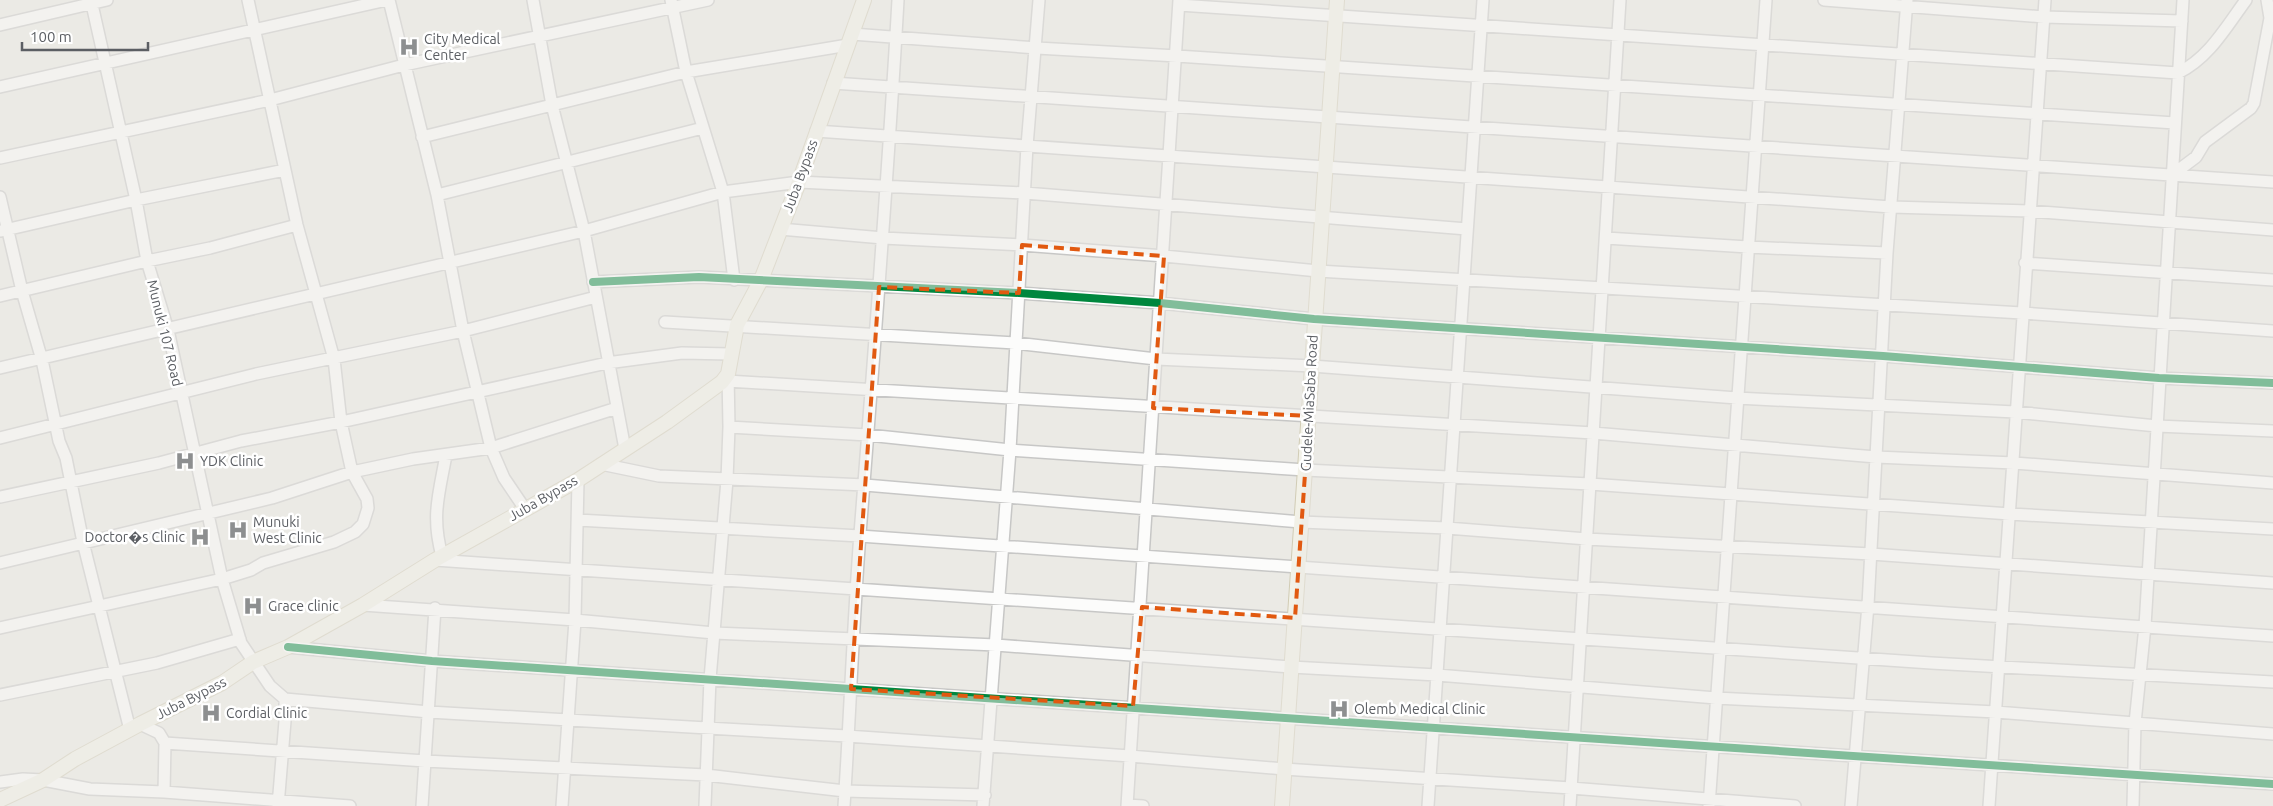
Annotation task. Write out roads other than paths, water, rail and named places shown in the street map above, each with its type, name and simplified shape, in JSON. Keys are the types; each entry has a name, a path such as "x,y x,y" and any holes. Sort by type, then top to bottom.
{"main road":[{"name":"Juba Bypass","path":"0,800 42,780 75,759 222,683 253,662 288,647 363,605 438,558 578,480 713,389 727,377 730,354 738,325 761,280 799,182 864,0"},
{"name":"Gudele-MiaSaba Road","path":"1282,806 1337,0"}],"street":[{"path":"0,25 91,2 107,0"},
{"path":"0,628 222,579 251,570 264,563 334,542 361,528 368,508 367,499 352,472 341,422 334,359 297,224 248,0"},
{"path":"0,87 388,0 438,195 463,331 492,448 504,478 524,509"},
{"path":"533,0 552,105 584,231 607,362 625,449"},
{"path":"0,158 270,100 404,65 540,38 672,4 708,0"},
{"path":"844,806 860,536 894,89 898,0"},
{"path":"165,743 425,761 706,775 845,791 984,801 1010,450 1027,146 1039,0"},
{"path":"1428,806 1483,0"},
{"path":"1570,806 1620,0"},
{"path":"1709,803 1766,0"},
{"path":"1824,0 1906,4 2044,17 2182,20"},
{"path":"1989,806 2014,464 2015,412 2025,264 2034,166 2045,0"},
{"path":"2133,806 2135,723 2145,626 2146,576 2183,0"},
{"path":"1143,806 1127,805 1142,607 1143,557 1179,3 1336,16 2178,73 2193,66 2205,56 2246,0"},
{"path":"2172,175 2196,157 2205,142 2251,108 2254,103 2270,18 2267,0"},
{"name":"Munuki 107 Road","path":"91,2 136,200 147,261 168,330 193,454 208,512 222,579 240,639 270,686 284,699"},
{"path":"672,4 686,72 723,192 734,280"},
{"path":"1851,806 1868,606 1878,404 1883,356 1887,253 1896,156 1906,4"},
{"path":"422,137 686,72 850,40 896,37 1036,48 2175,123"},
{"path":"833,83 894,89 1173,105 2273,182"},
{"path":"438,195 704,128"},
{"path":"816,132 1752,197 1891,206 2030,211 2273,230"},
{"path":"4,231 136,200 285,170"},
{"path":"0,368 42,360 316,293 584,231 723,192 799,182 1025,193 1322,219 1467,229"},
{"path":"0,197 4,231 42,360 83,542 117,671 135,727 159,733 165,743 164,792"},
{"path":"0,296 219,246 297,224"},
{"path":"780,229 883,238 1022,245 1164,256 1318,271 2022,313 2273,331"},
{"path":"1606,238 1887,253"},
{"path":"2025,264 2273,280"},
{"path":"593,282 699,277 1019,293 1160,303 1314,319 1600,336 2159,378 2273,383"},
{"path":"0,438 256,374 463,331 596,297"},
{"path":"665,322 1015,343 1156,359 1312,366 1737,398 2015,412 2157,426 2273,431"},
{"path":"0,498 193,454 241,441 341,422 607,362 682,352 730,354"},
{"path":"705,806 710,679 727,480 729,427 727,377 1153,408 1594,432 1876,457 2014,464 2273,482"},
{"path":"0,563 272,498 352,472 413,459 492,448 616,408"},
{"path":"729,427 868,435 1010,450 1305,470 1590,484 1873,505 2273,529"},
{"path":"446,455 435,507 438,558 1864,658 2273,682"},
{"path":"600,464 659,476 865,485 1301,522 1447,528 1587,539 1871,554 2146,576 2273,583"},
{"path":"562,806 575,620 578,480"},
{"path":"578,520 860,536 1444,579 1723,596 2273,636"},
{"path":"363,605 435,608 714,633 996,645 1291,667 1437,675 1716,698 1859,707 1996,712 2273,734"},
{"path":"422,806 435,608"},
{"path":"1,692 157,663 240,639"},
{"path":"288,647 432,661 1133,706 1288,719 1434,727 1713,748 2273,784"},
{"path":"278,803 285,721 284,699 429,712 847,736 1284,769 1571,788 1709,803 1794,806"},
{"path":"0,782 23,779 42,780 90,789 164,792 278,803 350,806"}],"place":[{"name":"City Medical Center","path":"409,47"},
{"name":"YDK Clinic","path":"185,461"},
{"name":"Munuki West Clinic","path":"238,530"},
{"name":"Doctor�s Clinic","path":"200,537"},
{"name":"Grace clinic","path":"253,606"},
{"name":"Olemb Medical Clinic","path":"1339,709"},
{"name":"Cordial Clinic","path":"211,713"}]}
